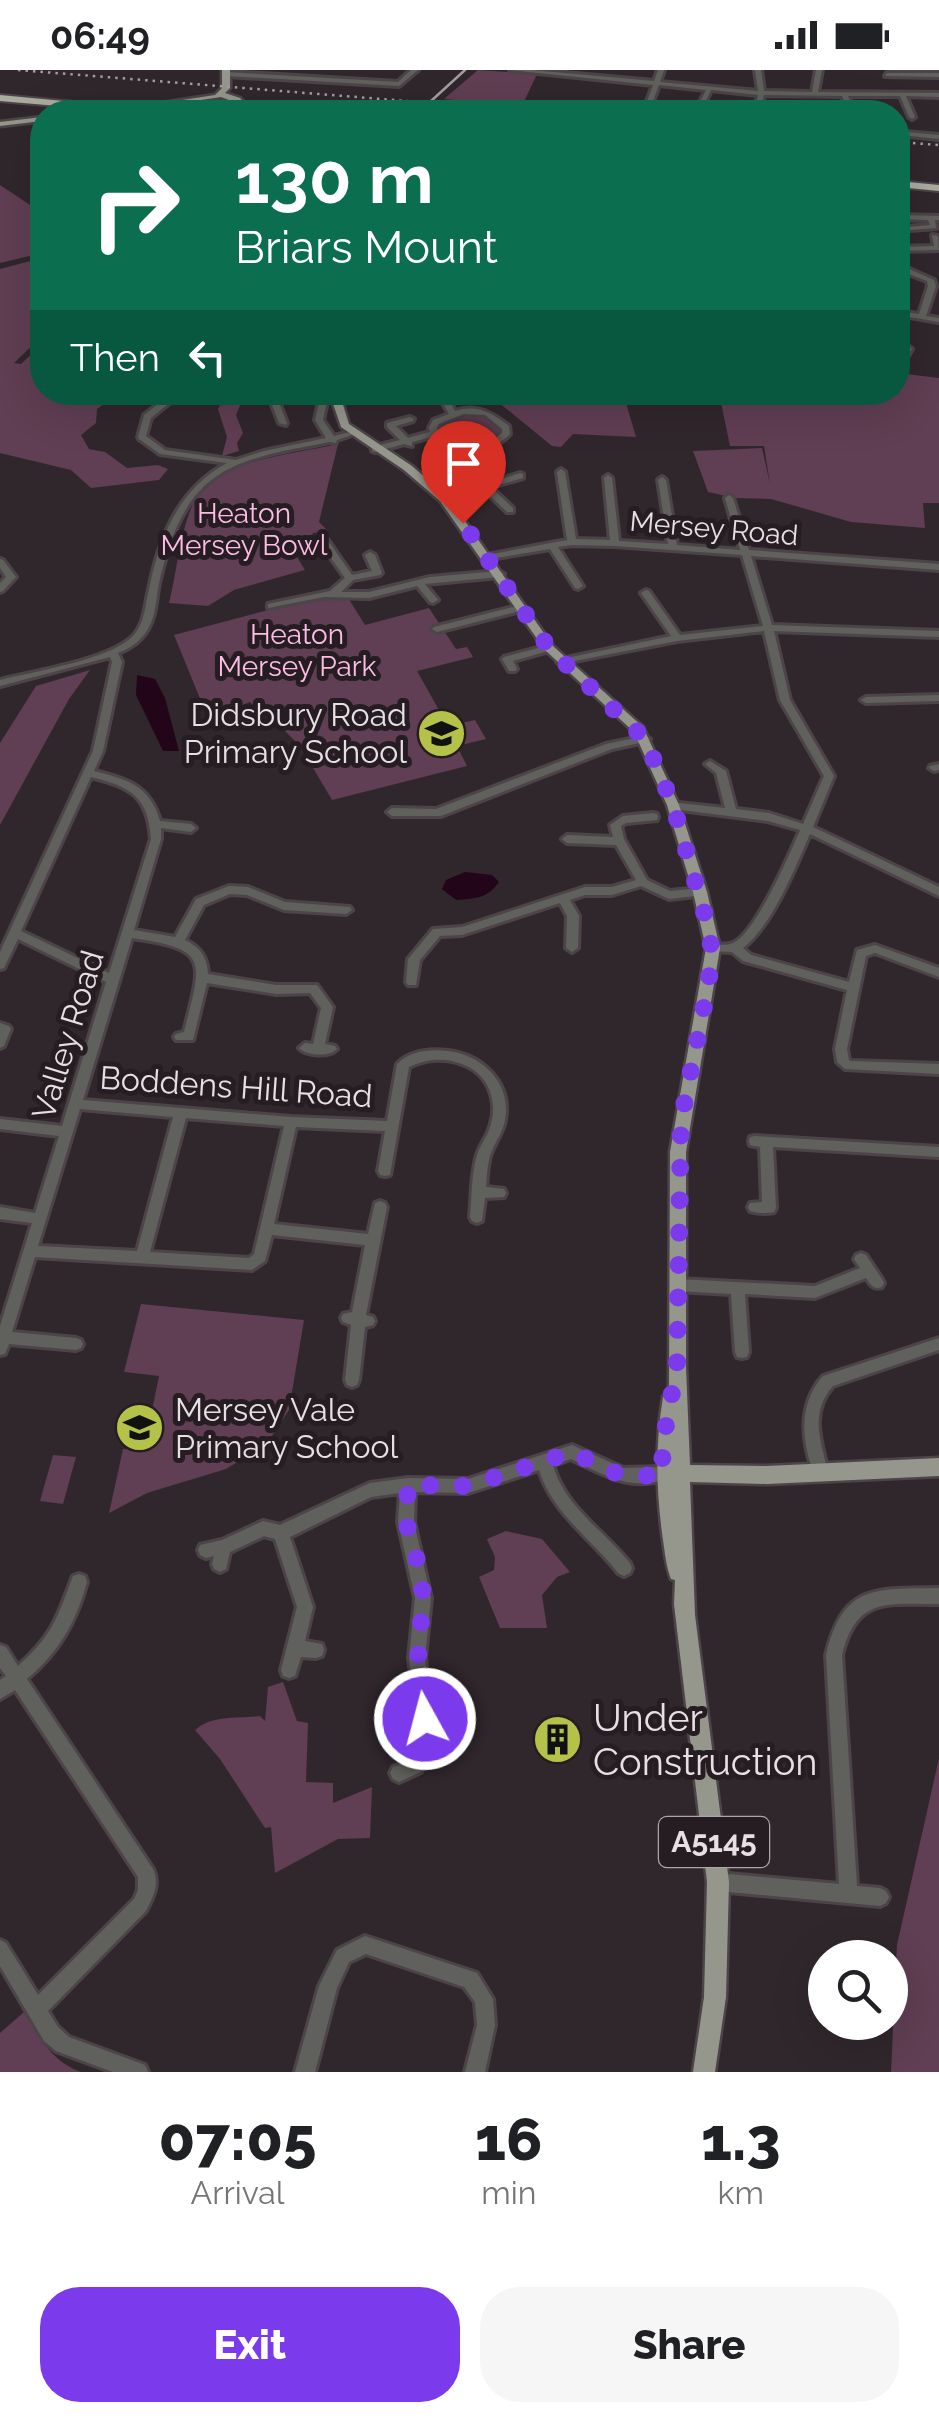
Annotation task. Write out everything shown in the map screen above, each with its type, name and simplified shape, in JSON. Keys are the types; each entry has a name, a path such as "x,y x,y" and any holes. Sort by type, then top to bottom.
{"highway":[{"path":"0,99 30,103"},
{"path":"0,99 30,104"},
{"path":"910,187 939,191"}],"main road":[{"path":"222,94 226,72"},
{"path":"208,100 222,94 237,100"},
{"path":"208,100 237,100"},
{"path":"0,124 30,120"},
{"path":"336,405 352,432"},
{"name":"A5145","path":"352,432 444,498 549,648 645,739 673,805 700,892 713,948 681,1120 677,1366 662,1447 684,1501 686,1613"},
{"path":"672,1473 939,1468"},
{"name":"A5145","path":"672,1473 718,1882 715,1997 704,2072"},
{"path":"684,1501 700,1480 725,1474"}],"street":[{"path":"226,72 399,84 414,70"},
{"path":"513,70 761,92 939,95"},
{"path":"650,100 662,70"},
{"path":"758,70 759,100"},
{"path":"815,93 819,70"},
{"path":"702,100 709,72"},
{"path":"887,75 939,73"},
{"path":"844,94 847,100"},
{"path":"902,94 905,100"},
{"path":"910,112 912,117"},
{"path":"910,135 939,137"},
{"path":"910,217 935,218 934,228 910,228"},
{"path":"910,251 938,248 934,236"},
{"path":"910,272 930,280 932,286 922,316"},
{"path":"910,314 939,320"},
{"path":"162,405 147,417 142,437 163,452 219,462 236,462 352,432"},
{"path":"277,405 283,422"},
{"path":"325,405 318,420 329,440"},
{"path":"448,405 452,413"},
{"path":"379,451 437,438 459,448 483,448 506,434 503,422 487,413 452,413 436,422 437,438"},
{"path":"408,444 390,424 410,419"},
{"path":"329,440 352,432"},
{"path":"0,683 113,652 135,639 147,623 157,578 182,506 219,462"},
{"path":"562,472 572,542"},
{"path":"444,498 520,476"},
{"path":"608,478 615,542"},
{"path":"662,480 673,547"},
{"path":"485,486 510,510"},
{"path":"713,948 736,948 753,933 808,829 828,776 785,700 729,498"},
{"path":"324,541 350,578"},
{"name":"Mersey Road","path":"487,558 572,542 615,542 939,567"},
{"path":"553,546 578,586"},
{"path":"334,593 350,578 377,573 370,554"},
{"path":"0,562 11,577 5,586"},
{"path":"271,606 334,593 369,596 420,582 499,574"},
{"path":"420,582 433,600"},
{"path":"646,593 677,638"},
{"path":"437,629 521,608"},
{"path":"562,662 677,638 768,628 939,634"},
{"path":"493,649 510,664 549,648"},
{"path":"0,966 98,751 117,662 113,652"},
{"path":"866,700 939,698"},
{"path":"392,812 436,813 610,746 645,739"},
{"path":"710,764 722,771 730,812"},
{"path":"89,773 144,787 156,824 191,828"},
{"path":"673,805 769,817 808,829 939,892"},
{"path":"642,882 636,864 619,841 615,825 623,820 653,816"},
{"name":"Valley Road","path":"2,1343 156,839 156,824"},
{"path":"567,839 619,841"},
{"path":"412,982 414,958 432,929 462,932 563,898 642,882 669,895 700,892"},
{"path":"180,938 200,902 228,890 248,891 284,906 346,910"},
{"path":"563,898 573,916 572,948"},
{"path":"128,932 180,938 192,946 202,962 202,978 184,1037"},
{"path":"15,933 114,980"},
{"path":"736,948 747,958 852,987"},
{"path":"939,972 867,949 861,953 841,1049 843,1062 849,1066 939,1069"},
{"path":"202,978 252,983 288,993 318,985 327,1007 318,1049"},
{"path":"0,1028 5,1029 0,1043"},
{"name":"Boddens Hill Road","path":"384,1171 403,1064 416,1056 434,1054 469,1059 484,1069 500,1096 500,1118 484,1155 477,1217"},
{"name":"Boddens Hill Road","path":"76,1104 292,1122 393,1126"},
{"path":"142,1258 181,1113"},
{"path":"30,1251 245,1267 260,1257 292,1122"},
{"path":"0,1124 67,1132"},
{"path":"754,1207 769,1208 760,1142 939,1152"},
{"path":"480,1192 499,1193"},
{"path":"358,1374 358,1319 380,1207"},
{"path":"0,1213 40,1219"},
{"path":"266,1229 371,1240"},
{"path":"677,1285 815,1292 869,1271"},
{"path":"738,1288 742,1352"},
{"path":"2,1343 76,1344"},
{"path":"820,1472 809,1410 814,1394 828,1381 939,1344"},
{"path":"216,1554 263,1528 281,1533 370,1490 408,1485 468,1486 572,1452 608,1474 630,1477 672,1473"},
{"path":"544,1460 558,1500 609,1545 608,1555 624,1568"},
{"path":"408,1485 406,1522 421,1574 423,1598 418,1658 425,1719 414,1772"},
{"path":"281,1533 306,1607 289,1670"},
{"path":"0,1691 58,1639 71,1614 78,1582"},
{"path":"848,1894 834,1655 838,1628 851,1612 869,1600 939,1596"},
{"path":"294,1648 316,1650"},
{"path":"0,1652 147,1875 148,1891 140,1905 36,2010"},
{"path":"718,1882 880,1898"},
{"path":"305,2072 328,1986 343,1956 365,1945 470,1980 484,1999 486,2025 475,2072"},
{"path":"0,1949 51,2034 98,2066 138,2072"}],"green space":[{"path":"478,70 537,74 525,100 444,99"},
{"path":"0,185 30,205 30,256 0,263"},
{"path":"30,261 30,348 14,363 21,364 30,355 30,405 102,405 97,409 96,423 81,435 89,449 105,452 127,468 158,465 168,469 159,480 91,488 71,470 0,453 0,269"},
{"path":"910,374 939,378 939,503 923,503 925,528 851,522 771,499 708,492 693,451 762,448 770,484 764,446 730,446 721,405 910,405"},
{"path":"220,405 240,405 236,415 243,433 237,443 239,451 222,456 227,437 218,409"},
{"path":"502,405 627,405 636,437 573,434 561,447 552,446"},
{"path":"465,413 486,415 503,429 501,435 486,444 471,446 440,438 436,427 440,422"},
{"name":"Heaton Mersey Bowl","path":"338,444 319,522 328,531 313,533 307,547 294,552 305,570 234,590 208,606 169,603 188,517 200,491 210,481 243,465"},
{"name":"Heaton Mersey Park","path":"325,595 350,595 365,625 429,608 456,649 467,647 473,657 417,671 448,726 475,720 486,739 457,746 467,766 332,800 300,746 262,708 257,709 250,702 208,718 174,635"},
{"path":"90,670 69,699 0,825 0,743 36,686"},
{"path":"141,1304 304,1320 289,1410 266,1445 226,1469 147,1493 109,1513 123,1449 144,1450 159,1376 124,1372"},
{"path":"53,1455 76,1457 63,1504 40,1501"},
{"path":"506,1531 542,1539 570,1572 557,1577 542,1595 547,1628 500,1628 479,1577 494,1570 495,1557 487,1539"},
{"path":"283,1682 297,1721 308,1723 306,1782 333,1783 333,1803 372,1787 370,1838 338,1839 275,1873 271,1827 265,1828 220,1759 195,1730 226,1718 260,1716 265,1721 268,1687"},
{"path":"939,1758 939,2072 891,2072 893,2040 908,2040 908,1940 898,1940"},
{"path":"24,2012 54,2055 81,2072 0,2072 0,2033"}],"shaded area":[{"path":"137,675 155,679 165,698 179,751 163,751 136,695"},
{"path":"465,872 492,875 499,882 480,897 456,900 442,889 446,880"}],"tram line":[{"path":"432,100 465,70"}],"railway":[{"path":"18,70 394,100"},
{"path":"910,143 939,145"}],"place":[{"name":"Didsbury Road Primary School","path":"442,733"},
{"name":"Mersey Vale Primary School","path":"140,1428"},
{"name":"Under Construction","path":"558,1740"}],"route":[{"path":"425,1719 418,1658 423,1598 421,1574 406,1522 408,1485 468,1486 550,1456 572,1452 608,1474 663,1474 662,1447 677,1366 681,1120 713,948 673,805 645,739 549,648 463,523"}]}
